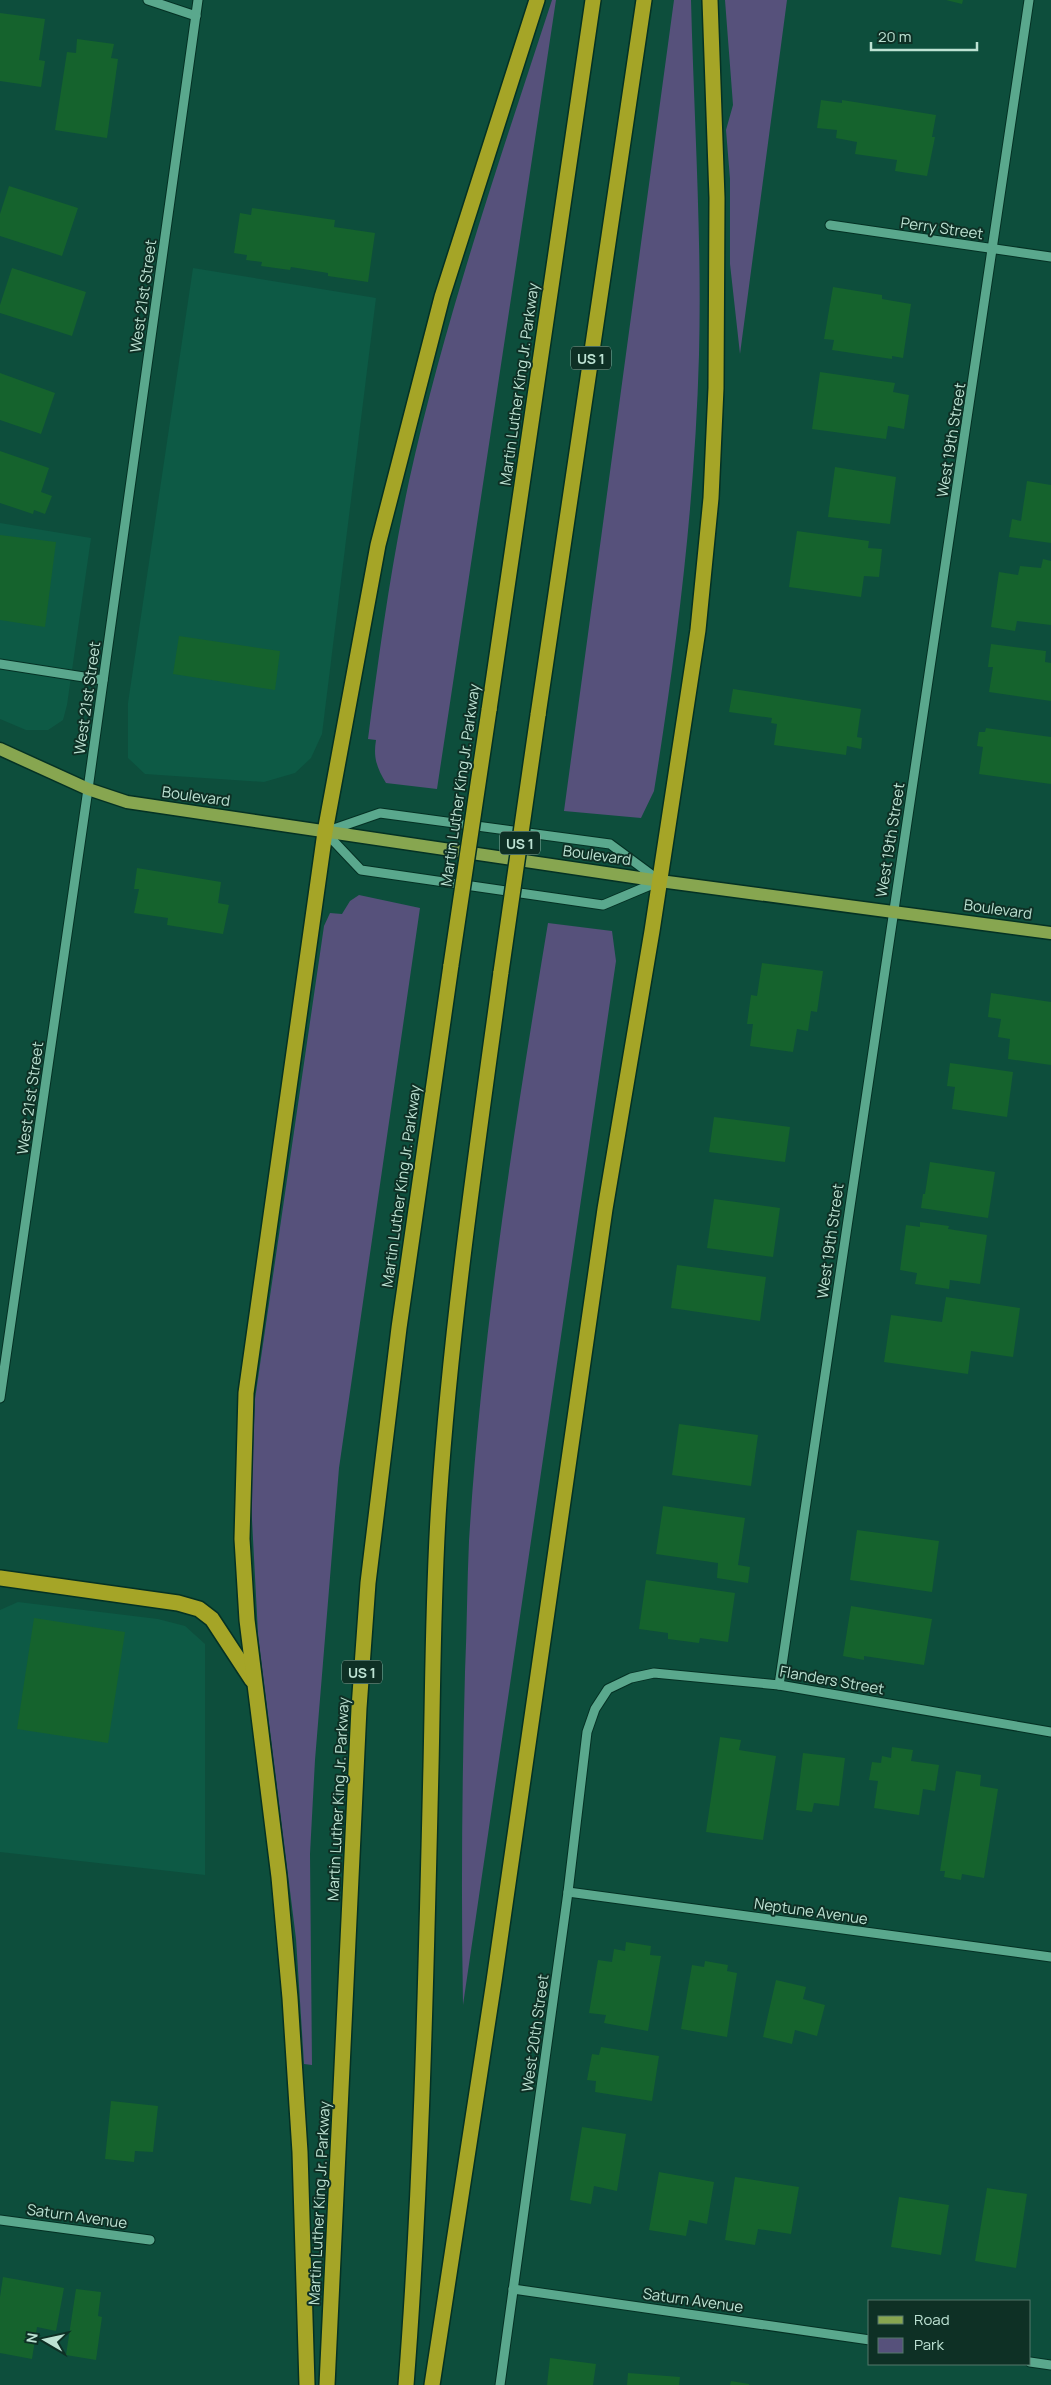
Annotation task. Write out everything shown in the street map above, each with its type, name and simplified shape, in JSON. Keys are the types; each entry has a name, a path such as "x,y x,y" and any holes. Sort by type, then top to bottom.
{"highway":[{"path":"308,2385 299,2143 290,1998 280,1877 247,1620 242,1539 242,1468 246,1393 325,832 360,630 378,545 442,297 537,0"},
{"name":"Martin Luther King Jr. Parkway","path":"327,2385 359,1708 368,1583 399,1328 593,0"},
{"name":"US 1","path":"406,2385 414,2280 420,2152 432,1631 439,1502 463,1243 538,715 644,0"},
{"path":"432,2385 493,1990 604,1219 660,881 698,630 711,498 716,388 717,274 710,0"},
{"path":"0,1578 178,1603 199,1609 212,1619 254,1683"}],"main road":[{"name":"Boulevard","path":"0,749 88,789 127,802 660,881 1051,933"}],"street":[{"path":"148,0 196,16"},
{"name":"West 21st Street","path":"0,1398 88,789 198,0"},
{"name":"West 19th Street","path":"778,1684 1029,0"},
{"name":"Perry Street","path":"830,225 1051,257"},
{"path":"0,664 103,680"},
{"path":"380,813 610,844 660,881 604,905 381,873 361,870 325,832 380,813"},
{"name":"Flanders Street","path":"608,1689 631,1678 654,1673 778,1684 1051,1732"},
{"name":"West 20th Street","path":"500,2385 568,1892 587,1732 595,1709 608,1689"},
{"name":"Neptune Avenue","path":"568,1892 1051,1957"},
{"name":"Saturn Avenue","path":"0,2220 150,2240"},
{"name":"Saturn Avenue","path":"513,2289 868,2340"},
{"path":"1031,2362 1051,2365"}],"shaded area":[{"path":"193,268 376,298 322,734 311,758 295,773 264,782 145,774 128,758 128,703"},
{"path":"0,523 91,538 67,705 63,720 48,730 26,730 0,719"},
{"path":"18,1602 158,1619 185,1626 205,1644 205,1875 0,1852 0,1610"}],"green space":[{"path":"552,0 556,0 437,789 386,783 377,763 375,752 376,740 368,739 386,610 409,481 423,420 456,299"},
{"path":"674,0 691,0 700,311 697,410 684,574 670,683 654,791 641,818 564,811"},
{"path":"725,0 787,0 740,354 730,264 730,179 726,130 733,105"},
{"path":"359,895 420,908 339,1468 315,1760 310,1854 312,2065 304,2064 296,1939 258,1634 251,1501 255,1399 324,926 330,913 342,914 350,901"},
{"path":"548,923 612,931 616,961 463,2005 464,1714 469,1541 475,1463 491,1308 511,1154"}],"building":[{"path":"946,0 963,0 962,4"},
{"path":"0,13 45,19 39,60 45,61 41,87 0,81"},
{"path":"77,39 114,44 111,58 118,59 107,138 55,130 67,52 76,53"},
{"path":"821,100 842,103 842,100 936,115 932,137 935,137 927,176 895,171 897,160 855,154 857,142 836,138 837,130 817,128"},
{"path":"9,186 78,208 62,256 0,236 0,214"},
{"path":"252,208 335,220 334,227 375,233 368,282 328,276 328,273 291,267 290,270 261,266 262,262 246,260 247,255 234,253 240,213 251,215"},
{"path":"12,268 86,292 72,336 0,313 0,305"},
{"path":"833,287 882,295 882,299 911,304 903,358 892,356 892,359 832,350 834,340 824,339"},
{"path":"820,372 895,383 893,392 909,395 904,429 888,426 886,439 812,429"},
{"path":"0,373 55,393 41,434 0,420"},
{"path":"0,451 49,468 41,492 52,496 45,514 34,510 33,514 0,503"},
{"path":"835,467 896,477 890,524 828,517"},
{"path":"1027,481 1051,485 1051,543 1009,537 1012,519 1021,521"},
{"path":"797,531 869,541 868,548 882,549 879,577 864,576 861,597 789,587"},
{"path":"0,535 56,542 45,627 0,620"},
{"path":"1043,559 1051,561 1051,625 1017,621 1015,631 991,627 999,572 1018,575 1020,566 1041,568"},
{"path":"179,636 280,651 275,690 173,674"},
{"path":"991,644 1046,651 1045,662 1051,663 1051,701 989,692 993,667 988,667"},
{"path":"733,689 861,709 857,737 862,738 861,749 847,746 846,755 774,745 777,724 771,723 772,718 729,712"},
{"path":"986,728 1051,737 1051,784 979,774 983,747 977,746 979,732 985,732"},
{"path":"137,868 221,882 218,903 229,905 223,934 167,925 168,918 134,913 139,889 134,889"},
{"path":"762,963 823,971 817,1012 811,1011 808,1031 797,1029 793,1052 750,1046 753,1024 747,1024 751,995 757,996"},
{"path":"991,993 1051,1002 1051,1065 1008,1059 1010,1039 998,1037 1001,1019 988,1017"},
{"path":"950,1063 1013,1072 1007,1117 952,1109 955,1087 947,1086"},
{"path":"714,1117 790,1127 785,1162 709,1152"},
{"path":"930,1162 995,1172 988,1218 921,1208"},
{"path":"714,1199 780,1208 773,1257 707,1248"},
{"path":"920,1222 949,1226 948,1229 987,1235 980,1284 950,1280 949,1289 915,1284 917,1273 900,1270 906,1225 920,1227"},
{"path":"677,1265 766,1277 760,1321 671,1308"},
{"path":"946,1297 1020,1308 1013,1357 971,1351 968,1374 884,1362 891,1315 942,1322"},
{"path":"679,1424 758,1435 751,1486 672,1475"},
{"path":"663,1506 745,1518 738,1565 750,1567 748,1583 717,1578 718,1563 656,1554"},
{"path":"857,1530 939,1541 932,1592 850,1580"},
{"path":"646,1580 735,1593 728,1642 700,1638 699,1643 668,1639 668,1633 639,1629"},
{"path":"851,1606 932,1619 924,1665 864,1656 864,1660 843,1656"},
{"path":"34,1618 125,1632 108,1743 17,1729"},
{"path":"720,1737 741,1740 739,1750 776,1756 763,1840 706,1832"},
{"path":"892,1747 913,1750 911,1761 939,1765 935,1791 923,1789 919,1815 874,1808 878,1781 869,1780 872,1762 881,1763 882,1756 891,1758"},
{"path":"803,1753 845,1758 839,1806 814,1803 812,1812 796,1810"},
{"path":"956,1771 981,1775 980,1786 998,1789 984,1878 962,1874 961,1880 944,1877 945,1871 940,1871"},
{"path":"626,1942 651,1946 650,1955 661,1956 648,2031 604,2023 606,2015 589,2013 598,1960 612,1962 614,1949 625,1951"},
{"path":"705,1961 728,1965 727,1971 737,1973 727,2037 681,2029 692,1965 704,1967"},
{"path":"776,1980 806,1987 803,1999 825,2005 817,2036 795,2030 792,2044 763,2037"},
{"path":"601,2047 659,2056 652,2101 595,2092 596,2081 587,2080 592,2054 599,2055"},
{"path":"111,2101 158,2106 153,2152 135,2151 134,2162 105,2159"},
{"path":"582,2127 626,2134 617,2191 594,2186 591,2204 570,2200"},
{"path":"659,2172 714,2182 707,2224 689,2220 686,2236 649,2230"},
{"path":"735,2177 799,2187 791,2234 758,2229 755,2245 725,2240"},
{"path":"987,2188 1027,2194 1016,2268 975,2261"},
{"path":"899,2197 949,2205 941,2255 891,2247"},
{"path":"3,2277 64,2288 56,2331 37,2327 32,2359 0,2353 0,2297"},
{"path":"76,2289 101,2292 98,2316 102,2317 96,2360 66,2355"},
{"path":"550,2358 596,2364 593,2385 547,2385"},
{"path":"628,2373 680,2377 679,2385 627,2385"},
{"path":"731,2381 749,2384 749,2385 730,2385"}]}
